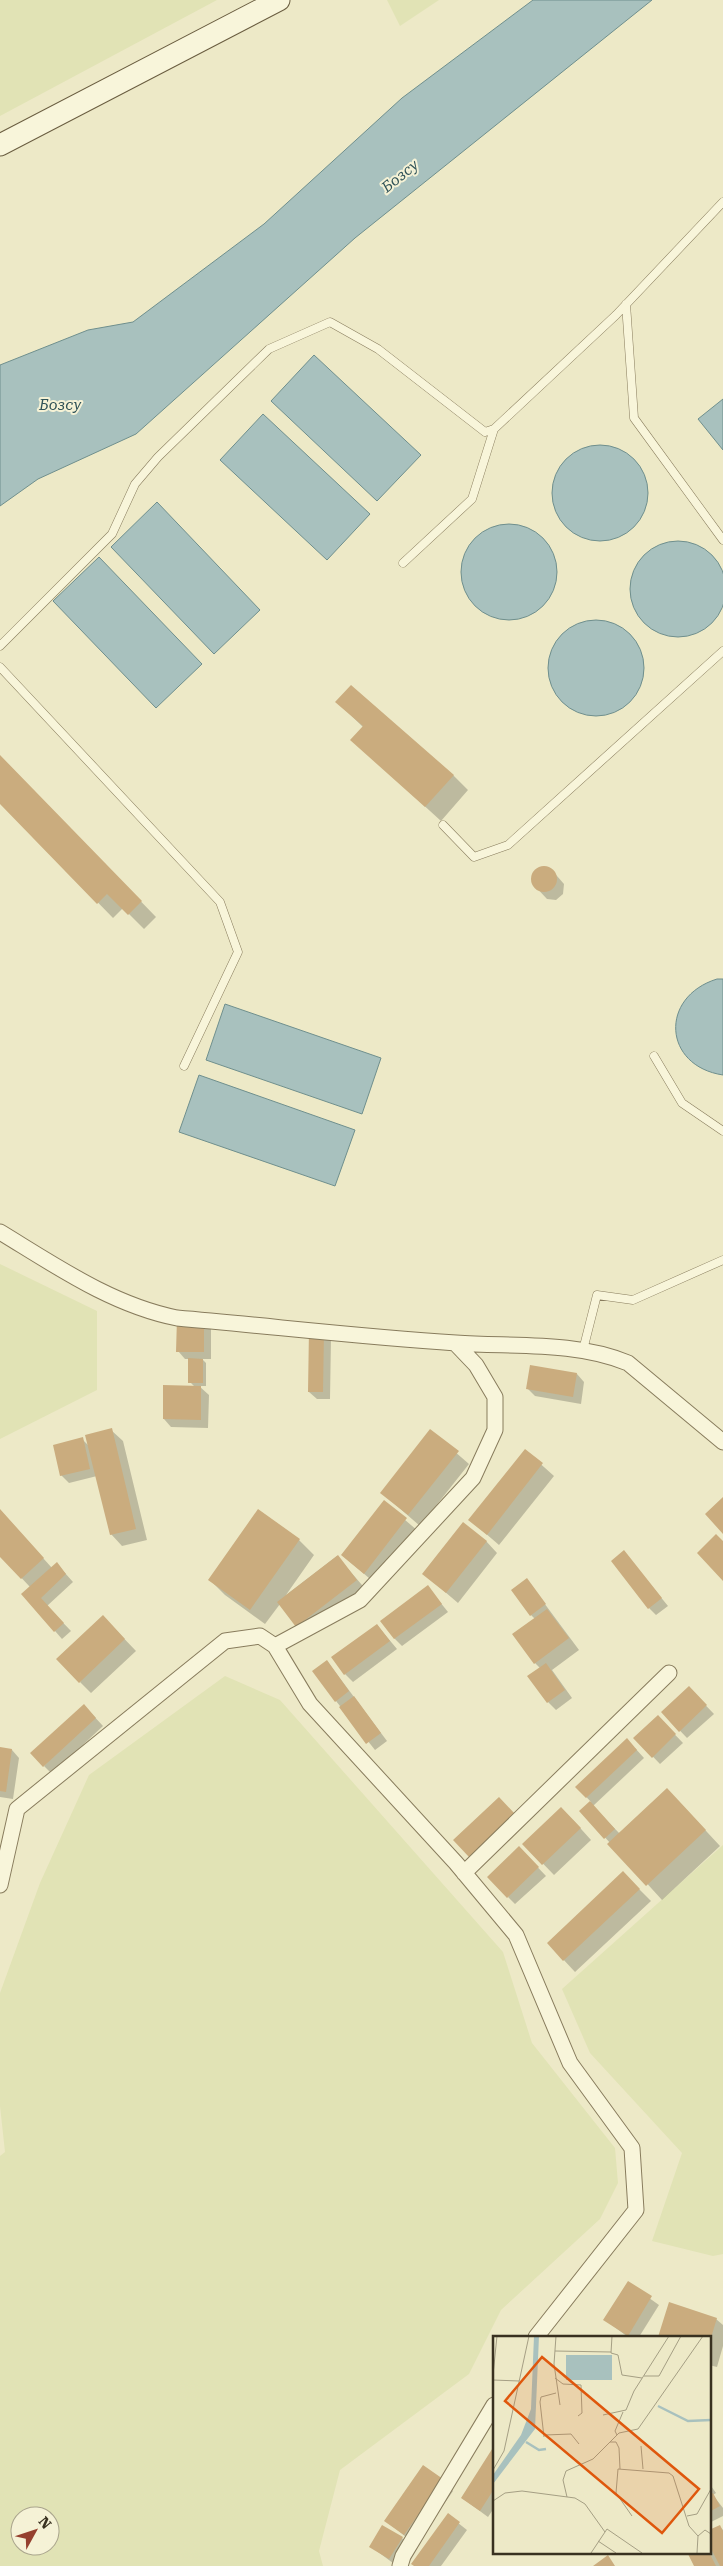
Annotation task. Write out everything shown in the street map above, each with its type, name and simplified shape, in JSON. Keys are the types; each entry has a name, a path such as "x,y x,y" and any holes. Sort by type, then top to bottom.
{"main road":[{"path":"0,144 279,0"}],"street":[{"path":"0,1232 86,1283 150,1312 177,1318 455,1343 583,1350 614,1357 628,1363 723,1442"},
{"path":"275,1646 360,1600 473,1478 495,1430 495,1397 476,1365 455,1343"},
{"path":"0,1885 17,1809 225,1641 260,1636 275,1646 310,1704 464,1873 516,1935 570,2063 632,2148 636,2210 537,2336"},
{"path":"464,1873 669,1672"},
{"path":"400,2566 403,2556 493,2407"}],"lane":[{"path":"0,646 112,534 135,484 158,457 270,349 330,322 378,349 485,432 494,429 626,304 723,202"},
{"path":"626,304 634,418 723,540"},
{"path":"403,563 472,499 494,429"},
{"path":"443,825 474,857 508,845 723,651"},
{"path":"0,667 220,902 238,952 184,1066"},
{"path":"654,1056 682,1102 723,1131"},
{"path":"583,1350 597,1295 633,1300 723,1260"}],"green space":[{"path":"0,0 217,0 0,116"},
{"path":"387,0 439,0 400,26"},
{"path":"0,1264 97,1311 97,1390 0,1439"},
{"path":"225,1676 280,1700 503,1952 532,2043 615,2148 618,2183 600,2219 501,2310 469,2374 340,2470 319,2551 323,2566 0,2566 0,2156 5,2152 0,2106 0,1993 40,1883 89,1775"},
{"path":"723,1845 723,2254 713,2256 652,2241 682,2153 590,2053 562,1989"}],"water":[{"name":"Бозсу","path":"533,0 652,0 355,238 136,434 38,479 0,506 0,365 88,330 133,322 264,224 402,98"},
{"path":"314,355 421,455 377,501 271,401"},
{"path":"723,399 723,450 698,419"},
{"path":"263,414 370,514 327,560 220,460"},
{"path":"600,445 618,449 634,459 644,475 648,493 644,511 634,527 618,537 600,541 582,537 566,527 556,511 552,493 556,475 566,459 582,449"},
{"path":"157,502 260,610 214,654 111,547"},
{"path":"509,524 527,528 543,538 553,554 557,572 553,590 543,606 527,616 509,620 491,616 475,606 465,590 461,572 465,554 475,538 491,528"},
{"path":"678,541 696,545 712,555 724,577 724,601 722,607 712,623 696,633 678,637 660,633 644,623 634,607 630,589 634,571 644,555 660,545"},
{"path":"99,557 202,664 156,708 53,601"},
{"path":"596,620 614,624 630,634 640,650 644,668 640,686 630,702 614,712 596,716 578,712 562,702 552,686 548,668 552,650 562,634 578,624"},
{"path":"717,979 723,979 723,1075 703,1069 689,1059 679,1045 676,1030 678,1015 685,1000 698,988"},
{"path":"225,1004 381,1058 362,1114 206,1060"},
{"path":"199,1075 355,1130 335,1186 179,1132"}],"building":[{"path":"351,685 454,775 425,807 350,740 363,726 335,702"},
{"path":"0,755 142,901 128,915 107,894 97,904 0,804"},
{"path":"544,866 553,870 557,879 553,888 544,892 535,888 531,879 535,870"},
{"path":"177,1318 204,1318 204,1352 176,1352"},
{"path":"309,1329 324,1330 323,1392 308,1392"},
{"path":"188,1358 203,1359 203,1383 188,1383"},
{"path":"530,1365 577,1373 573,1397 526,1389"},
{"path":"163,1385 201,1386 201,1420 163,1419"},
{"path":"112,1428 136,1529 110,1535 85,1435"},
{"path":"430,1429 459,1451 408,1515 380,1493"},
{"path":"83,1437 90,1469 60,1476 53,1445"},
{"path":"525,1449 543,1463 487,1535 468,1520"},
{"path":"723,1497 723,1534 705,1514"},
{"path":"384,1500 407,1518 364,1574 341,1555"},
{"path":"0,1509 44,1558 21,1579 0,1557"},
{"path":"258,1509 300,1539 250,1610 208,1580"},
{"path":"463,1522 487,1541 446,1593 422,1574"},
{"path":"716,1534 723,1541 723,1581 697,1553"},
{"path":"624,1550 662,1598 648,1609 611,1561"},
{"path":"338,1555 357,1580 296,1627 277,1602"},
{"path":"57,1562 66,1574 41,1598 64,1623 54,1632 21,1594"},
{"path":"527,1578 546,1604 530,1616 511,1590"},
{"path":"428,1585 442,1604 394,1639 380,1621"},
{"path":"547,1609 569,1638 534,1664 512,1634"},
{"path":"103,1615 125,1639 79,1683 56,1659"},
{"path":"377,1624 390,1641 344,1675 331,1657"},
{"path":"327,1660 349,1691 335,1702 312,1671"},
{"path":"546,1663 565,1690 547,1703 527,1676"},
{"path":"689,1686 707,1705 679,1732 661,1712"},
{"path":"354,1696 381,1733 366,1744 339,1707"},
{"path":"84,1704 96,1718 43,1767 30,1753"},
{"path":"658,1715 676,1734 652,1758 633,1738"},
{"path":"627,1738 637,1750 586,1798 575,1787"},
{"path":"0,1747 12,1749 6,1792 0,1791"},
{"path":"667,1788 706,1830 646,1886 607,1844"},
{"path":"499,1797 515,1814 469,1857 453,1840"},
{"path":"590,1801 615,1829 604,1839 579,1811"},
{"path":"561,1807 581,1828 542,1865 522,1844"},
{"path":"519,1846 539,1867 507,1898 487,1877"},
{"path":"623,1871 640,1889 563,1961 547,1943"},
{"path":"628,2281 652,2296 628,2336 603,2320"},
{"path":"669,2302 717,2318 710,2341 710,2336 658,2336"},
{"path":"493,2448 493,2491 480,2511 461,2498"},
{"path":"423,2465 443,2479 404,2535 384,2521"},
{"path":"713,2493 720,2506 710,2511 710,2494"},
{"path":"448,2513 460,2522 429,2566 414,2566 411,2564"},
{"path":"382,2525 403,2537 389,2559 369,2547"},
{"path":"720,2525 723,2531 723,2566 720,2566 710,2547 710,2530"},
{"path":"688,2554 710,2554 716,2566 694,2566"},
{"path":"608,2555 615,2566 593,2566"}]}
